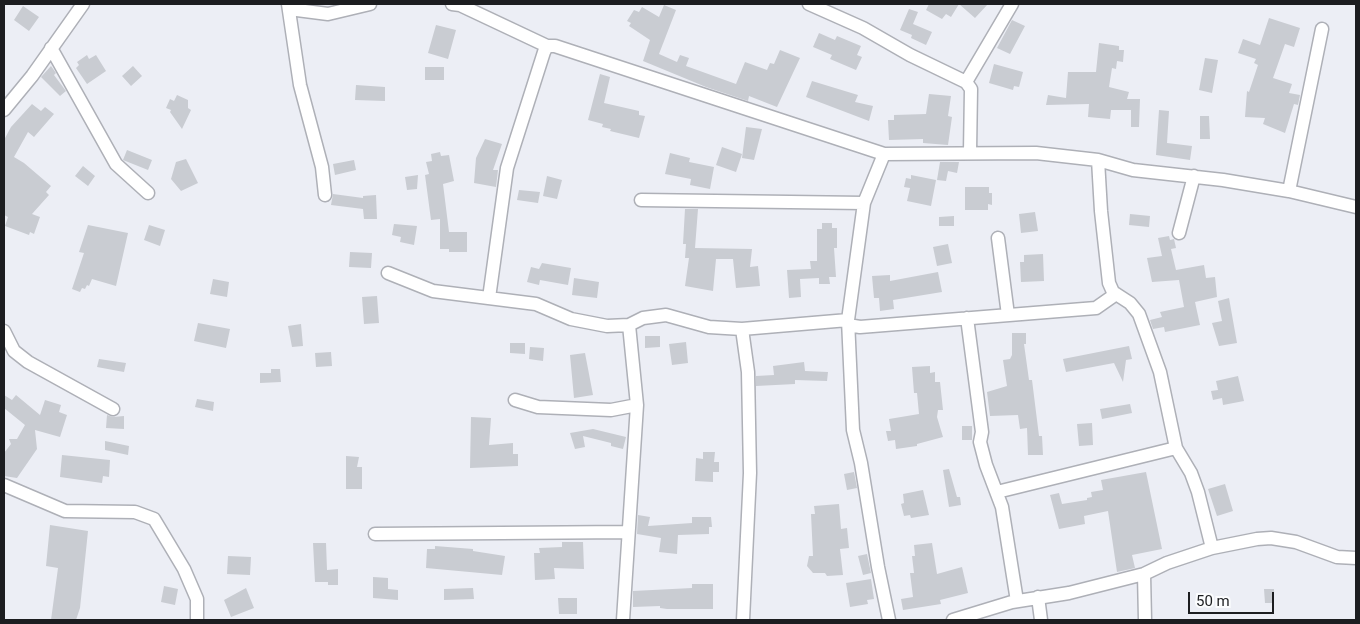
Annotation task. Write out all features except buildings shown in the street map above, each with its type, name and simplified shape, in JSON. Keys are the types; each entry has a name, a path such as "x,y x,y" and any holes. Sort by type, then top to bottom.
{"street":[{"path":"4,110 32,76 83,4"},
{"path":"325,195 322,167 300,85 289,6 328,14 370,4"},
{"path":"452,4 460,5 547,46 555,46 884,154 1036,153 1098,160 1133,170 1194,176 1289,190 1356,207"},
{"path":"809,4 863,28 910,55 966,82 970,88 970,152"},
{"path":"966,82 1006,6"},
{"path":"1289,190 1322,29"},
{"path":"489,298 506,168 547,46"},
{"path":"51,48 116,164 148,193"},
{"path":"884,154 864,204 848,322 853,430 861,463 878,567 889,620"},
{"path":"1098,160 1101,211 1109,283 1116,294 1130,303 1139,314 1160,372 1176,448 1191,473 1198,492 1212,548"},
{"path":"1179,233 1194,176"},
{"path":"641,200 864,204"},
{"path":"998,238 1008,315"},
{"path":"388,273 433,291 536,304 571,319 607,326 629,325 643,318 666,315 709,327 742,329 848,322 860,327 1096,308 1116,294"},
{"path":"967,318 982,432 980,442 986,465 1002,507 1017,601"},
{"path":"622,620 637,405 629,325"},
{"path":"742,329 748,372 750,473 743,620"},
{"path":"4,331 14,351 28,362 113,409"},
{"path":"515,400 538,407 611,410 637,405"},
{"path":"997,492 1176,448"},
{"path":"4,485 65,511 135,512 154,519 184,569 197,599 197,620"},
{"path":"376,534 628,532"},
{"path":"953,620 1017,601 1069,594 1144,574 1212,548 1271,538 1296,542 1337,557 1356,558"},
{"path":"1144,574 1145,620"},
{"path":"1038,597 1041,620"}]}
